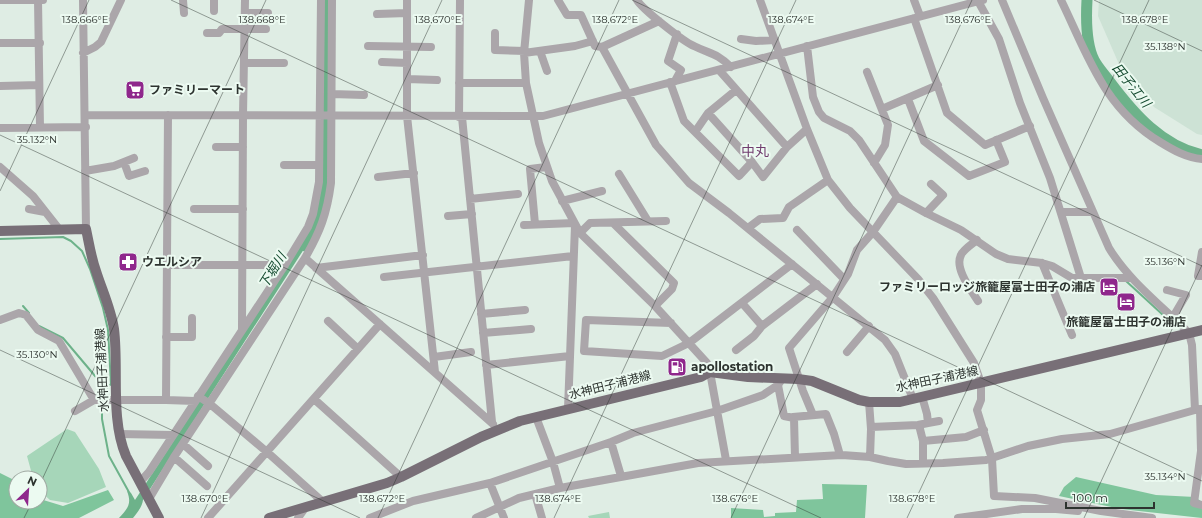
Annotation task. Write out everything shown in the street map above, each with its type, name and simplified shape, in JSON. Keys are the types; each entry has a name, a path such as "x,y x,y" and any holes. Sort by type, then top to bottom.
{"main road":[{"path":"0,231 86,229"},
{"name":"水神田子浦港線","path":"86,229 95,270 114,330 119,434 122,447 159,518"},
{"name":"水神田子浦港線","path":"269,518 387,483 494,427 701,377 710,372 780,382 800,379 812,381 859,400 868,402 900,402 918,400 981,383 1202,330"}],"street":[{"path":"0,0 43,0"},
{"path":"38,0 40,43 40,127"},
{"path":"83,0 83,53 86,127 86,229"},
{"path":"83,53 101,42 121,0"},
{"path":"184,0 184,13"},
{"path":"214,0 214,11"},
{"path":"242,329 243,115 246,0"},
{"path":"141,484 285,265 308,227 313,214 319,182 321,0"},
{"path":"148,498 304,258 316,239 322,225 331,183 332,0"},
{"path":"406,0 407,116 435,372"},
{"path":"460,0 460,117 472,214 486,365 494,427"},
{"path":"529,0 524,52 526,83 546,167 576,227 655,306 707,363 710,372 726,460"},
{"path":"558,0 567,15 581,15 595,46 602,47 659,21"},
{"path":"637,0 645,10 692,46 717,55 731,67"},
{"path":"760,0 807,129 828,180 850,208 918,279 933,298 974,363 981,383 981,400 977,410 992,459 994,496 1035,498 1101,511 1152,518"},
{"path":"914,0 917,17 947,113 985,145 1030,126"},
{"path":"1002,0 1108,248 1131,278 1189,332 1192,345 1199,410 1201,451 1194,503 1202,505"},
{"path":"1061,0 1101,83 1130,120 1149,135 1170,148 1192,158 1202,160"},
{"path":"85,115 543,116 917,17 953,4 980,1 999,39 1020,103 1050,178 1081,278"},
{"path":"245,13 268,12"},
{"path":"377,14 407,13"},
{"path":"207,33 219,33 222,29 266,29"},
{"path":"495,33 495,50 524,52 540,51 575,46 593,41"},
{"path":"672,82 681,70 668,61 677,34"},
{"path":"741,39 756,41 775,40"},
{"path":"0,43 40,43"},
{"path":"368,46 431,47"},
{"path":"807,46 813,97 819,112 824,118 850,131 859,140 897,197 961,230 996,254 1008,259 1042,263 1052,266 1072,278 1131,278"},
{"path":"602,47 656,145 689,183 729,212 885,340 895,354 918,400 927,414 928,423"},
{"path":"540,51 548,71"},
{"path":"244,62 284,63"},
{"path":"382,62 407,63"},
{"path":"718,70 787,147"},
{"path":"867,72 888,125 885,145 874,163"},
{"path":"407,79 437,80"},
{"path":"672,82 684,121 739,176 752,162"},
{"path":"459,83 526,83"},
{"path":"0,86 39,85"},
{"path":"882,109 938,85"},
{"path":"695,132 708,113 736,90"},
{"path":"332,94 364,95"},
{"path":"908,99 924,141 969,176 1006,162 996,140"},
{"path":"708,113 752,162 763,177 787,147 807,129"},
{"path":"166,400 168,115"},
{"path":"0,128 86,127"},
{"path":"216,147 243,147"},
{"path":"85,171 114,166 134,158"},
{"path":"124,162 129,176 145,171"},
{"path":"284,165 319,165"},
{"path":"0,166 33,196 59,229"},
{"path":"535,224 530,169 546,167"},
{"path":"378,177 414,173"},
{"path":"619,174 648,221"},
{"path":"748,228 760,219 783,218 789,207 828,180"},
{"path":"926,213 943,195 932,184"},
{"path":"562,201 602,191"},
{"path":"470,199 518,194"},
{"path":"813,415 788,348 833,297 848,274 857,250 873,232 897,197"},
{"path":"28,208 46,212"},
{"path":"194,209 243,209"},
{"path":"1061,212 1092,212"},
{"path":"448,216 472,214"},
{"path":"524,225 535,224 576,227 590,223 666,221"},
{"path":"613,223 674,283 672,289 655,306"},
{"path":"568,409 573,256 576,227"},
{"path":"797,230 844,279"},
{"path":"977,240 961,254 958,266 968,286 978,301"},
{"path":"1202,252 1198,276 1202,276"},
{"path":"316,268 422,255"},
{"path":"384,277 573,256"},
{"path":"304,258 435,372 494,427"},
{"path":"1042,263 1072,335"},
{"path":"671,323 586,320 584,351 662,356 689,343 792,264"},
{"path":"167,265 285,265"},
{"path":"736,350 754,336 762,326 817,284"},
{"path":"1167,290 1186,295 1173,317"},
{"path":"742,302 762,326"},
{"path":"481,314 525,310"},
{"path":"0,320 19,313 26,315 38,330 59,341 94,400"},
{"path":"166,337 192,337 192,318"},
{"path":"328,321 358,349"},
{"path":"208,518 380,324"},
{"path":"847,352 869,326"},
{"path":"483,333 531,329"},
{"path":"434,357 471,352"},
{"path":"486,365 570,356"},
{"path":"370,518 413,501 490,483 612,442 633,433 717,411 763,395 780,382"},
{"path":"780,382 784,416 793,417 826,414 840,455"},
{"path":"75,412 94,400 197,399 210,404 267,452 322,502"},
{"path":"314,399 401,477"},
{"path":"868,402 871,427 870,457"},
{"path":"476,518 519,498 535,494 621,476 698,463 726,460 840,455 870,457 906,464 992,459 1028,446 1110,434 1199,410"},
{"path":"536,417 553,462 560,488"},
{"path":"793,417 795,457"},
{"path":"871,427 919,425 940,421"},
{"path":"919,425 922,441 923,463"},
{"path":"922,441 966,437 984,430"},
{"path":"119,434 173,435"},
{"path":"612,442 621,476"},
{"path":"183,444 208,466"},
{"path":"174,457 207,486"},
{"path":"490,483 504,518"},
{"path":"535,494 542,518"},
{"path":"298,518 305,508"},
{"path":"958,518 1022,509 1101,511"}],"shaded area":[{"path":"1099,0 1202,0 1202,135 1197,134 1154,107 1122,71 1098,16"},
{"path":"309,233 313,235 143,500 138,512 133,518 119,518 129,503 127,491 131,493 135,500"},
{"path":"67,429 75,432 99,469 106,487 68,503 50,500 48,498 48,470 31,470 27,456"},
{"path":"0,473 8,477 8,510 48,510 48,501 63,506 108,490 114,500 79,518 0,518"},
{"path":"1076,477 1156,495 1195,497 1202,502 1202,518 1121,509 1059,496 1064,487"},
{"path":"822,484 867,485 865,518 731,518 731,508 763,510 764,517 775,516 775,513 796,512 797,500 823,499"},
{"path":"609,512 610,518 589,518 588,516"}],"waterway":[{"name":"下堀川","path":"305,246 318,222 326,187 327,0"},
{"name":"田子江川","path":"1087,0 1089,46 1091,54 1100,69 1129,106 1150,127 1174,144 1188,151 1202,155"},
{"path":"0,239 63,237 71,241 82,251 90,269 103,308 108,330 111,384 102,392"},
{"path":"1126,281 1175,326"},
{"path":"23,306 29,313"},
{"path":"39,326 63,338 101,383 102,395"},
{"path":"102,405 102,419 109,456 130,494"}],"place":[{"name":"ファミリーマート","path":"135,90"},
{"name":"ウエルシア","path":"128,262"},
{"name":"ファミリーロッジ旅籠屋富士田子の浦店","path":"1109,287"},
{"name":"旅籠屋富士田子の浦店","path":"1126,302"},
{"name":"apollostation","path":"677,367"}],"district":[{"name":"中丸","path":"755,151"}]}
